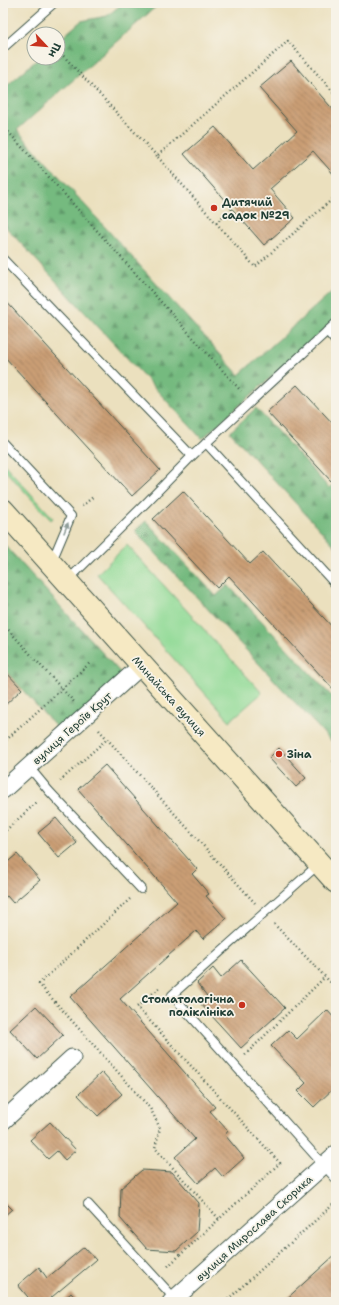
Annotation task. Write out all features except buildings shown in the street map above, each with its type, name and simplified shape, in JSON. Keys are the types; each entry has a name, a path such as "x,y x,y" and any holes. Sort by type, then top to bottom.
{"main road":[{"name":"Минайська вулиця","path":"3,510 336,882"}],"street":[{"name":"вулиця Героїв Крут","path":"5,784 29,767 142,665"},
{"path":"3,1121 72,1058"},
{"name":"вулиця Мирослава Скорика","path":"173,1301 330,1160"}],"lane":[{"path":"3,48 54,3"},
{"path":"3,259 192,456"},
{"path":"67,582 192,456 336,323"},
{"path":"327,332 336,342"},
{"path":"3,443 71,516 51,564"},
{"path":"206,443 336,585"},
{"path":"29,767 49,791 141,889"},
{"path":"319,863 172,996 234,1065 330,1160 336,1179"},
{"path":"88,1204 155,1278 173,1301"}],"path":[{"path":"157,156 288,41 336,95"},
{"path":"66,59 157,156 255,268 336,196"},
{"path":"3,126 250,402"},
{"path":"216,223 232,208"},
{"path":"3,624 253,901 336,988"},
{"path":"3,743 91,662"},
{"path":"333,762 336,759"},
{"path":"141,889 39,984 150,1108 160,1128 155,1148 219,1219"},
{"path":"248,906 253,901"},
{"path":"234,1065 325,977"},
{"path":"155,1278 280,1163 137,1007 161,986"},
{"path":"225,1302 336,1202"}],"green space":[{"path":"123,3 160,3 17,130 239,375 336,288 336,319 202,439 3,224 3,89 30,66 66,66 66,34 81,21 107,16"},
{"path":"256,408 329,488 336,482 336,547 230,432"},
{"path":"3,463 53,518 51,520 3,468"},
{"path":"146,521 216,596 228,585 336,701 336,736 331,741 135,531"},
{"path":"3,543 127,680 64,736 3,668"},
{"path":"127,545 262,693 230,721 97,574"}],"place":[{"name":"Дитячий садок №29","path":"214,208"},
{"name":"Зіна","path":"279,754"},
{"name":"Стоматологічна поліклініка","path":"242,1005"}]}
